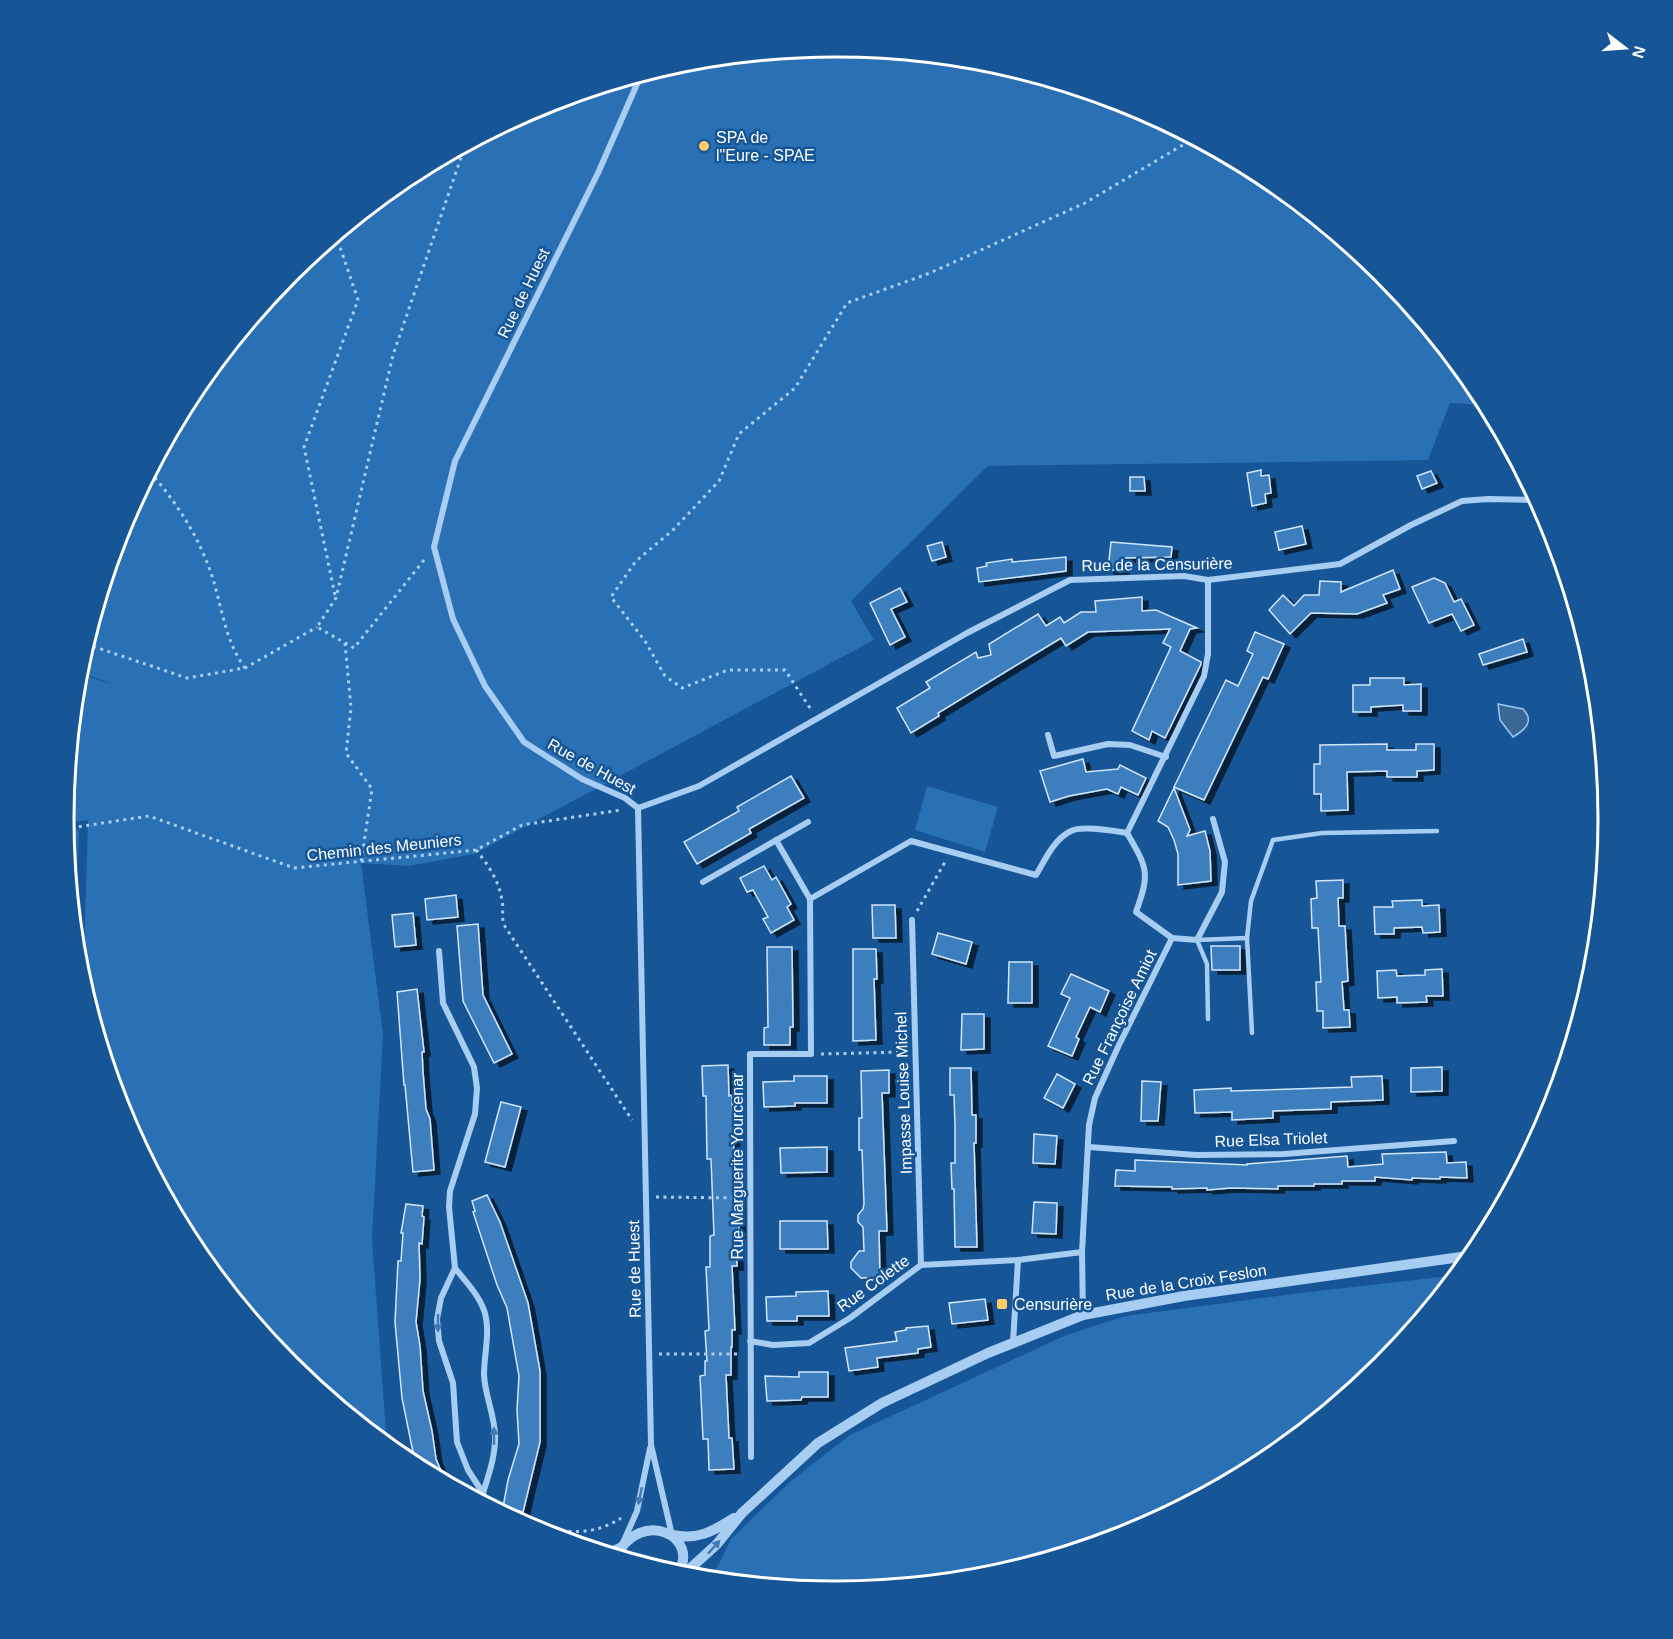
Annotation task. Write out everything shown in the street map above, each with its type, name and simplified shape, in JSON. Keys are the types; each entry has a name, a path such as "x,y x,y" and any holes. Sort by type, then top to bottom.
{"street":[{"name":"Rue de Huest","path":"637,84 598,173 455,461 434,547 453,619 485,686 524,742 582,779 625,798 638,808 651,1444 672,1535"},
{"name":"Rue de la Censurière","path":"638,808 699,786 967,633 1070,580 1184,576 1208,580 1340,564 1411,525 1462,501 1528,500"},
{"path":"1127,833 1204,676 1208,654 1208,580"},
{"path":"1048,735 1054,756 1108,744 1130,745 1166,757"},
{"path":"810,900 911,841 1036,875 1051,849 1071,830 1101,828 1127,833 1146,867 1144,888 1136,912 1172,938 1197,940 1222,892 1225,862 1213,819"},
{"path":"703,882 808,822"},
{"path":"776,840 810,900 811,1054"},
{"name":"Impasse Louise Michel","path":"912,920 921,1265"},
{"name":"Rue Françoise Amiot","path":"1083,1315 1082,1252 1089,1125 1095,1098 1172,938"},
{"path":"439,951 443,1003 474,1067 477,1088 475,1114 450,1191 449,1207 455,1269 441,1298 437,1319 439,1341 453,1383 457,1442 468,1470 483,1493"},
{"name":"Rue Marguerite Yourcenar","path":"751,1457 750,1054 811,1054"},
{"name":"Rue Elsa Triolet","path":"1089,1147 1196,1155 1284,1154 1454,1141"},
{"name":"Rue Colette","path":"750,1341 773,1345 809,1343 850,1318 921,1265 1018,1260 1082,1252"},
{"name":"Rue de la Croix Feslon","path":"691,1568 717,1544 742,1513 818,1443 882,1403 1013,1343 1083,1315 1184,1296 1460,1257"},
{"path":"1013,1343 1018,1260"},
{"path":"455,1269 475,1292 484,1311 488,1333 484,1377 495,1435 491,1466 483,1493"},
{"name":"Rue de Huest","path":"622,1545 637,1510 651,1444"},
{"name":"Rue de la Croix Feslon","path":"622,1545 643,1531 659,1529 672,1535 689,1538 718,1528 742,1513"},
{"path":"672,1535 681,1545 682,1566"},
{"path":"613,1548 622,1545"},
{"path":"619,1550 622,1545"}],"lane":[{"path":"1252,1033 1247,938 1251,901 1273,840 1322,833 1437,831"},
{"path":"1208,1019 1207,964 1197,940 1247,938"}],"path":[{"path":"818,720 785,670 728,670 682,688 665,676 645,641 611,597 636,561 673,530 719,481 739,434 795,388 847,303 930,273 1085,203 1188,143"},
{"path":"94,647 187,678 245,668 317,627 336,598 393,355 462,155"},
{"path":"336,598 304,447 358,300 338,242"},
{"path":"155,478 192,528 211,575 228,636 237,657 245,668"},
{"path":"317,627 354,648 434,547"},
{"path":"345,643 351,708 346,753 372,789 361,863"},
{"name":"Chemin des Meuniers","path":"74,827 150,816 294,868 476,850 522,825 638,808"},
{"path":"476,850 487,863 498,886 503,902 501,916 504,925 644,1137"},
{"path":"912,920 951,852"},
{"path":"811,1054 915,1052"},
{"path":"646,1196 750,1198"},
{"path":"649,1354 751,1354"}],"shaded area":[{"path":"836,57 886,59 936,64 1034,83 1082,97 1128,115 1218,159 1301,215 1339,246 1376,280 1410,317 1441,355 1475,404 1450,403 1428,460 988,466 851,601 874,640 474,854 409,866 361,863 383,1034 372,1239 386,1434 334,1393 297,1359 232,1284 176,1201 132,1111 114,1065 100,1017 84,940 88,820 74,820 76,770 88,676 117,686 88,675 114,574 132,528 176,438 203,396 232,355 297,280 372,215 455,159 545,115 591,97 688,72 787,59"},
{"path":"1498,704 1523,709 1527,713 1527,725 1513,737 1500,720"},
{"path":"927,786 998,807 985,852 915,830"},
{"path":"79,830 77,881 76,869 74,831"},
{"path":"1446,1276 1410,1322 1376,1359 1301,1424 1218,1480 1128,1524 1082,1542 1034,1556 936,1575 836,1582 787,1580 713,1571 731,1539 791,1481 850,1435 1064,1336 1125,1316"}],"building":[{"path":"1261,470 1261,476 1269,475 1271,493 1265,494 1266,503 1252,506 1247,473"},
{"path":"1431,471 1437,483 1422,489 1417,476"},
{"path":"1130,477 1144,477 1145,491 1130,491"},
{"path":"1302,526 1306,544 1279,550 1275,532"},
{"path":"942,542 946,557 932,561 927,546"},
{"path":"1111,542 1172,547 1171,557 1124,558 1123,570 1108,570"},
{"path":"1066,557 1066,571 979,582 977,568 987,566 986,563 1012,559 1012,562"},
{"path":"1393,570 1400,589 1383,595 1387,603 1357,614 1311,613 1290,634 1269,610 1283,595 1294,606 1304,595 1319,595 1320,581 1341,582 1341,592"},
{"path":"1434,578 1445,583 1454,602 1461,599 1474,625 1461,631 1452,614 1429,623 1412,587"},
{"path":"900,588 907,602 891,609 905,637 890,645 870,603"},
{"path":"1142,597 1142,611 1156,610 1197,628 1190,629 1180,651 1201,664 1165,738 1152,731 1149,740 1132,731 1171,647 1163,643 1170,629 1088,632 1066,646 1061,638 938,713 939,716 911,733 897,708 930,688 926,682 976,652 978,658 991,655 989,644 1038,614 1046,626 1060,617 1064,623 1081,612 1096,612 1095,601"},
{"path":"1255,632 1284,644 1268,679 1263,677 1204,800 1174,787 1226,680 1238,686 1253,654 1247,651"},
{"path":"1523,639 1527,652 1483,665 1479,654"},
{"path":"1370,678 1404,678 1404,685 1421,684 1421,711 1403,711 1403,705 1371,707 1371,712 1353,712 1353,685 1370,685"},
{"path":"1387,744 1387,750 1416,750 1416,744 1434,744 1434,770 1417,771 1417,777 1387,777 1387,771 1347,772 1348,810 1321,811 1321,794 1314,794 1314,764 1320,764 1320,745"},
{"path":"1083,759 1086,772 1118,769 1120,765 1146,778 1138,795 1121,787 1118,794 1107,789 1050,802 1040,771"},
{"path":"791,776 804,798 749,829 751,833 697,864 684,842 739,811 737,807"},
{"path":"1174,788 1190,830 1187,836 1205,831 1210,851 1211,881 1178,885 1178,854 1174,840 1168,827 1158,821"},
{"path":"764,866 772,880 776,877 791,904 787,907 794,920 771,933 763,919 768,917 753,890 747,892 740,878"},
{"path":"1343,880 1343,898 1338,898 1339,926 1345,926 1348,981 1342,982 1344,1010 1349,1010 1350,1027 1323,1028 1323,1011 1317,1011 1316,982 1321,982 1318,928 1312,928 1311,899 1317,898 1316,881"},
{"path":"456,895 458,917 427,920 425,899"},
{"path":"1422,900 1422,906 1439,905 1440,932 1423,933 1422,927 1394,928 1394,934 1375,934 1374,907 1393,907 1392,901"},
{"path":"872,905 895,905 896,938 873,938"},
{"path":"413,913 416,945 395,947 392,915"},
{"path":"478,924 483,995 512,1054 494,1063 463,1001 457,926"},
{"path":"938,933 972,942 966,964 932,954"},
{"path":"1211,946 1240,946 1240,970 1212,970"},
{"path":"767,947 792,947 793,1027 790,1027 790,1045 764,1045 764,1028 768,1027"},
{"path":"853,949 876,949 877,979 874,979 876,1040 853,1041"},
{"path":"1009,962 1032,962 1032,1003 1008,1003"},
{"path":"1442,969 1443,996 1426,996 1427,1002 1397,1003 1397,997 1378,998 1377,971 1396,970 1397,976 1425,975 1425,970"},
{"path":"1071,974 1109,991 1100,1012 1090,1007 1076,1037 1079,1039 1072,1056 1048,1046 1070,998 1061,994"},
{"path":"417,989 424,1052 422,1052 426,1109 430,1119 434,1170 413,1172 397,992"},
{"path":"962,1014 984,1014 984,1049 961,1050"},
{"path":"728,1065 729,1096 732,1095 734,1159 737,1159 739,1209 739,1234 736,1234 737,1266 732,1266 735,1330 732,1330 731,1375 726,1375 729,1438 732,1438 734,1469 709,1470 708,1439 703,1439 700,1376 705,1375 705,1361 707,1361 705,1331 709,1330 706,1267 710,1267 710,1236 714,1235 711,1159 707,1159 706,1096 703,1096 702,1066"},
{"path":"1442,1067 1442,1091 1411,1092 1411,1068"},
{"path":"950,1068 971,1068 972,1115 976,1115 976,1143 974,1143 977,1247 955,1247 951,1163 955,1163 955,1126 954,1095 950,1095"},
{"path":"889,1070 889,1093 882,1093 887,1231 879,1231 880,1278 861,1278 851,1268 851,1262 859,1251 864,1251 863,1227 858,1222 858,1215 864,1204 862,1150 859,1150 859,1118 862,1118 861,1071"},
{"path":"1057,1074 1075,1084 1063,1108 1044,1098"},
{"path":"794,1076 827,1076 827,1103 795,1103 795,1106 764,1107 763,1082 794,1081"},
{"path":"1382,1076 1383,1100 1331,1102 1331,1109 1273,1111 1273,1118 1232,1120 1232,1112 1195,1113 1194,1090 1352,1087 1351,1077"},
{"path":"1142,1081 1161,1082 1158,1121 1141,1121"},
{"path":"501,1102 521,1107 505,1167 485,1162"},
{"path":"1034,1134 1057,1136 1055,1164 1033,1163"},
{"path":"827,1147 827,1172 781,1173 780,1148"},
{"path":"1446,1152 1447,1163 1466,1162 1467,1178 1412,1178 1412,1180 1375,1177 1375,1181 1342,1181 1342,1184 1314,1184 1314,1186 1278,1186 1278,1189 1207,1190 1207,1188 1115,1186 1116,1170 1135,1171 1135,1160 1247,1165 1347,1156 1348,1167 1383,1164 1382,1154"},
{"path":"487,1195 500,1222 528,1303 540,1371 540,1442 523,1512 503,1505 519,1444 517,1410 519,1376 507,1308 473,1212 475,1211 472,1201"},
{"path":"1034,1202 1057,1203 1056,1234 1032,1233"},
{"path":"406,1204 423,1206 416,1322 423,1391 436,1459 441,1471 413,1453 402,1398 395,1322 398,1261 401,1261 403,1233 401,1233"},
{"path":"780,1221 827,1221 828,1249 780,1249"},
{"path":"828,1291 829,1316 797,1316 797,1321 767,1321 766,1297 796,1296 796,1292"},
{"path":"985,1299 988,1320 952,1324 949,1303"},
{"path":"928,1326 931,1347 918,1349 918,1353 877,1358 878,1367 849,1371 845,1348 897,1341 895,1332 906,1330 906,1328"},
{"path":"799,1372 828,1372 828,1397 767,1401 765,1376 799,1377"}],"place":[{"name":"SPA de l\"Eure - SPAE","path":"704,146"},
{"name":"Censurière","path":"1002,1304"}]}
